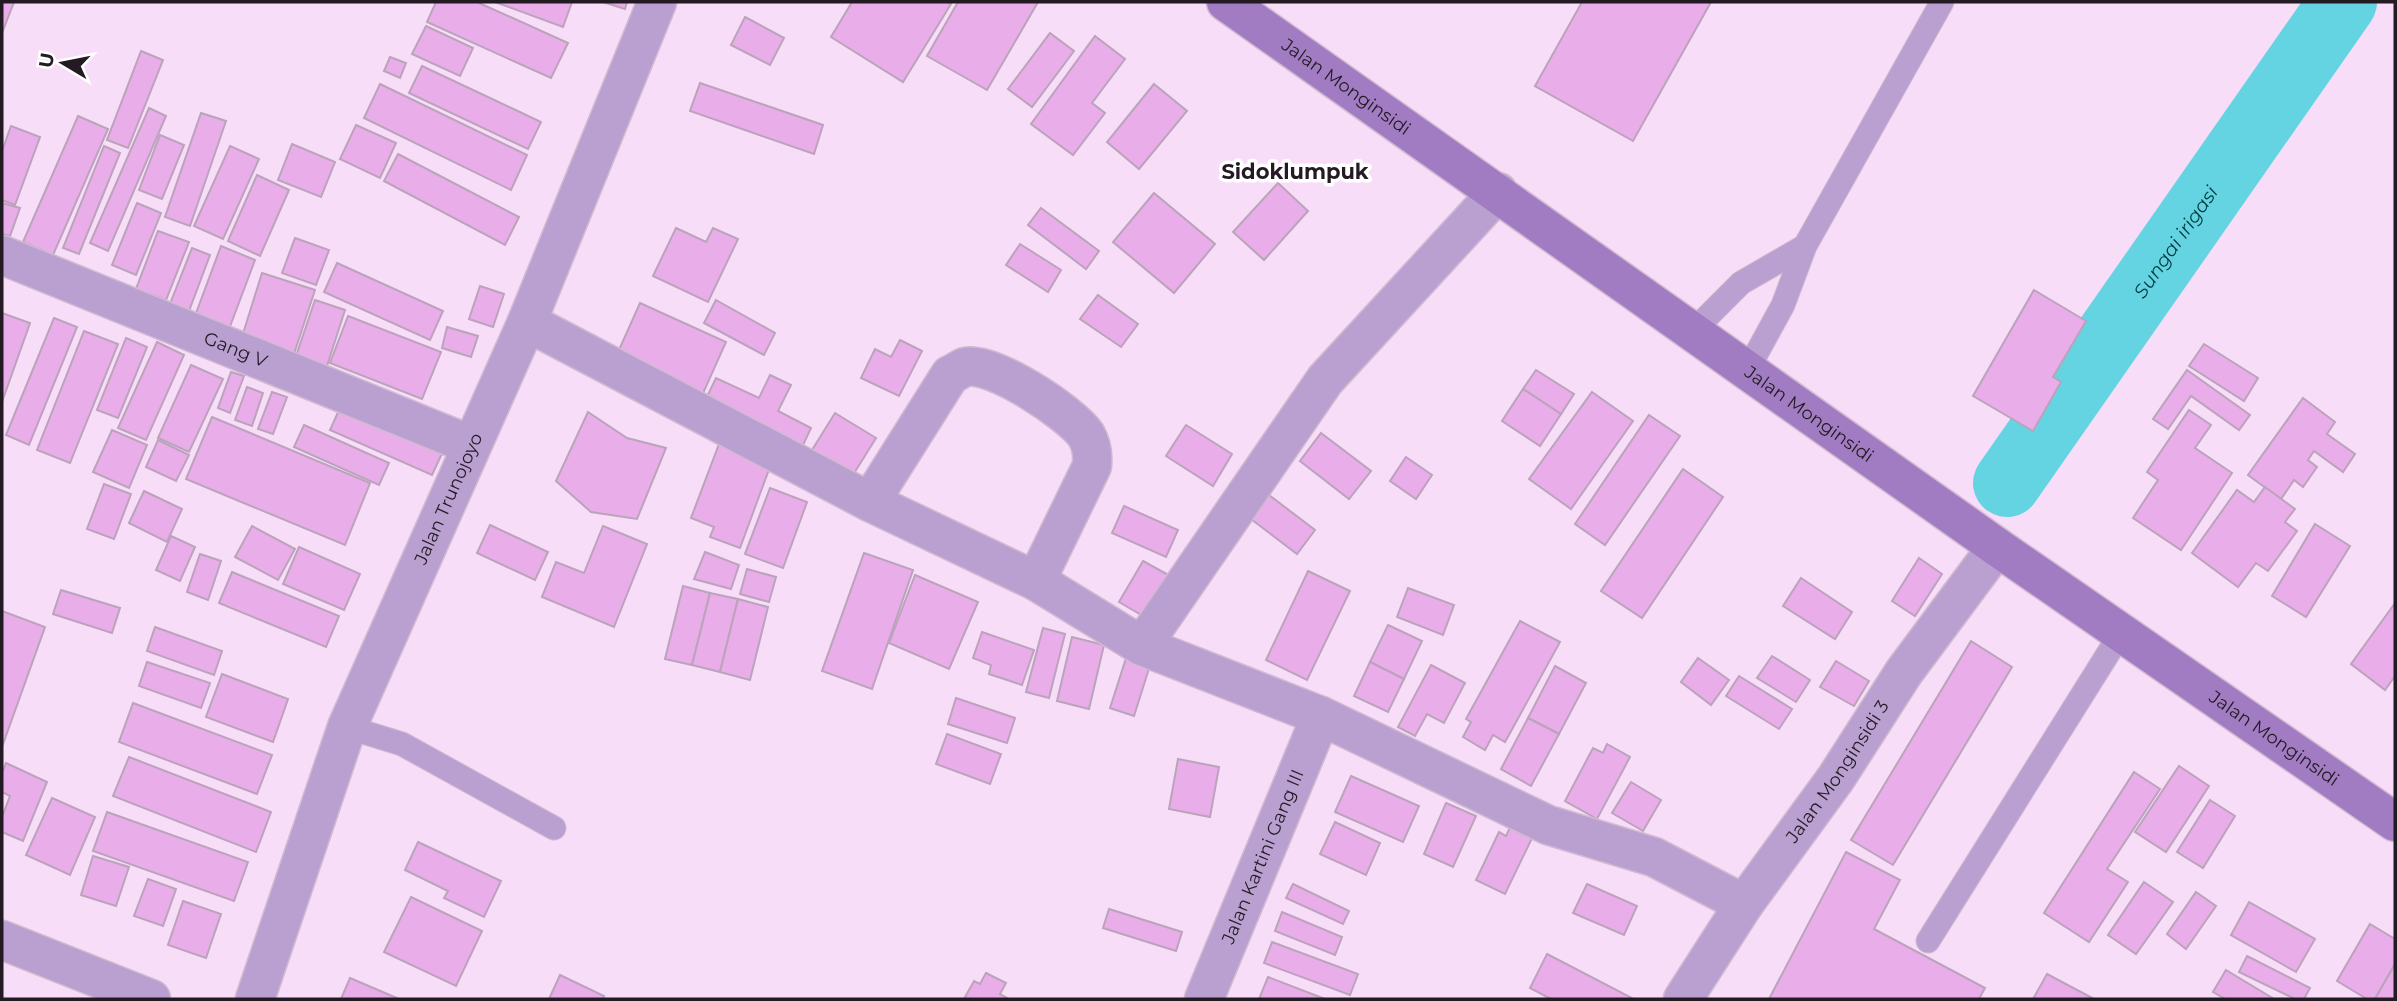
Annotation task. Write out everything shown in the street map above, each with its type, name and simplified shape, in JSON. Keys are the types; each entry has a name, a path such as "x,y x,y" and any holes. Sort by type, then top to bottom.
{"main road":[{"name":"Jalan Monginsidi","path":"1226,2 1694,330 1997,547 2395,822"}],"street":[{"name":"Jalan Trunojoyo","path":"255,999 347,727 527,322 657,2"},
{"path":"1142,646 1325,380 1498,192"},
{"name":"Gang V","path":"2,254 471,444"},
{"path":"527,322 870,502 1035,581 1142,646 1321,716 1548,825 1654,857 1744,904"},
{"path":"870,502 950,376 965,367 974,367 1009,378 1059,408 1086,434 1093,452 1092,466 1035,581"},
{"name":"Jalan Monginsidi 3","path":"1682,999 1744,904 1836,778 1903,672 1997,547"},
{"name":"Jalan Kartini Gang III","path":"1204,999 1321,716"},
{"path":"2,940 151,999"}],"lane":[{"path":"1748,369 1783,306 1805,246 1942,2"},
{"path":"1694,330 1741,283 1805,246"},
{"path":"1928,941 2121,633"},
{"path":"347,727 402,744 554,828"}],"building":[{"path":"2,2 14,2 2,33"},
{"path":"436,2 477,2 568,43 551,78 427,22"},
{"path":"495,2 572,2 563,27"},
{"path":"603,2 627,2 625,9"},
{"path":"852,2 951,4 903,82 831,37"},
{"path":"958,2 1038,2 987,90 927,56"},
{"path":"1582,2 1711,2 1633,141 1535,86"},
{"path":"745,17 784,38 770,65 731,45"},
{"path":"426,26 473,48 460,76 412,54"},
{"path":"1050,33 1074,51 1032,107 1008,89"},
{"path":"1095,36 1125,59 1092,103 1105,113 1073,155 1031,124"},
{"path":"141,51 163,60 128,148 107,140"},
{"path":"390,57 406,63 400,78 384,71"},
{"path":"422,66 541,122 528,149 409,93"},
{"path":"700,83 823,125 814,154 690,111"},
{"path":"380,84 527,155 511,190 364,118"},
{"path":"1154,84 1187,111 1139,169 1107,142"},
{"path":"149,108 166,116 108,251 90,243"},
{"path":"201,113 226,121 190,226 165,217"},
{"path":"78,116 108,129 53,255 23,242"},
{"path":"356,125 396,143 380,178 340,159"},
{"path":"11,126 40,137 15,205 2,200 2,151"},
{"path":"160,135 184,145 162,199 139,190"},
{"path":"292,144 335,162 321,197 278,180"},
{"path":"104,146 120,153 79,254 63,248"},
{"path":"230,146 259,159 223,239 194,226"},
{"path":"398,154 519,217 505,245 384,181"},
{"path":"257,175 289,190 260,256 228,241"},
{"path":"1278,183 1308,211 1264,260 1233,232"},
{"path":"1154,193 1215,244 1174,293 1113,242"},
{"path":"2,203 20,208 10,236 2,234"},
{"path":"137,203 161,213 136,275 112,265"},
{"path":"1041,208 1099,251 1086,269 1028,225"},
{"path":"676,228 706,242 713,228 738,239 708,302 653,276"},
{"path":"158,231 189,242 166,300 136,289"},
{"path":"295,238 329,250 316,285 282,273"},
{"path":"1020,244 1061,270 1048,292 1006,265"},
{"path":"221,246 255,260 229,329 195,316"},
{"path":"192,248 210,255 189,311 170,304"},
{"path":"337,263 443,311 430,340 324,292"},
{"path":"262,273 315,290 293,357 241,340"},
{"path":"480,286 504,294 493,327 469,319"},
{"path":"2034,290 2086,321 2053,377 2061,382 2033,431 1973,396"},
{"path":"1098,295 1138,324 1121,347 1080,319"},
{"path":"315,300 345,310 326,369 295,359"},
{"path":"716,300 775,333 764,355 704,323"},
{"path":"640,303 726,342 700,400 614,361"},
{"path":"2,313 30,323 2,402"},
{"path":"348,316 441,352 422,399 330,363"},
{"path":"54,318 77,327 29,445 6,435"},
{"path":"447,327 478,336 471,357 442,348"},
{"path":"84,331 118,344 70,463 37,450"},
{"path":"126,338 147,347 118,418 97,410"},
{"path":"900,340 922,351 899,396 861,378 875,349 891,357"},
{"path":"157,342 184,355 146,440 118,428"},
{"path":"2204,344 2258,378 2244,401 2189,366"},
{"path":"191,365 223,379 189,452 158,438"},
{"path":"1536,370 1574,394 1561,414 1523,389"},
{"path":"2187,370 2250,415 2239,430 2191,396 2168,429 2153,419"},
{"path":"231,372 244,376 230,413 218,408"},
{"path":"770,375 791,385 778,411 811,428 797,458 700,411 716,378 759,398"},
{"path":"247,387 263,393 252,426 235,420"},
{"path":"1523,389 1561,414 1540,446 1502,421"},
{"path":"272,392 287,397 273,434 258,429"},
{"path":"1592,392 1633,421 1571,509 1529,479"},
{"path":"2303,398 2335,422 2327,434 2355,454 2343,472 2314,451 2308,460 2317,467 2303,487 2294,480 2281,499 2248,475"},
{"path":"344,399 446,445 432,475 330,430"},
{"path":"2189,410 2211,425 2195,448 2232,473 2181,550 2133,518 2158,480 2147,472"},
{"path":"588,412 627,438 666,448 637,519 591,512 556,481"},
{"path":"835,413 876,438 848,483 807,458"},
{"path":"1649,415 1680,436 1605,545 1575,524"},
{"path":"212,417 370,483 345,545 186,479"},
{"path":"304,425 389,463 379,485 294,447"},
{"path":"1186,425 1232,454 1213,486 1166,456"},
{"path":"112,430 147,445 129,488 93,472"},
{"path":"1321,433 1371,471 1349,499 1300,461"},
{"path":"158,440 189,455 176,481 146,467"},
{"path":"719,444 771,464 740,548 710,537 714,527 691,518"},
{"path":"1406,457 1432,475 1416,499 1390,481"},
{"path":"1683,469 1723,497 1642,618 1601,591"},
{"path":"104,484 131,494 114,539 87,529"},
{"path":"2265,487 2295,509 2285,522 2297,531 2268,571 2256,563 2238,587 2192,553 2237,490 2254,502"},
{"path":"770,488 807,502 783,568 745,554"},
{"path":"144,491 182,509 167,542 129,523"},
{"path":"1269,495 1315,530 1297,554 1251,519"},
{"path":"1124,506 1178,530 1166,557 1112,533"},
{"path":"2315,524 2350,546 2306,617 2272,596"},
{"path":"490,525 548,552 535,580 477,553"},
{"path":"252,526 295,549 278,580 235,557"},
{"path":"603,526 647,544 614,627 542,597 556,562 584,573"},
{"path":"171,536 195,547 180,581 156,570"},
{"path":"299,547 360,574 344,610 283,584"},
{"path":"705,552 739,565 731,589 694,579"},
{"path":"864,553 913,570 872,689 822,671"},
{"path":"200,554 221,561 208,600 187,592"},
{"path":"1919,558 1942,574 1915,616 1892,601"},
{"path":"1143,561 1172,577 1148,619 1119,602"},
{"path":"747,569 776,577 769,602 740,594"},
{"path":"1308,571 1350,591 1307,680 1266,660"},
{"path":"232,572 339,616 326,647 219,603"},
{"path":"915,575 978,602 949,669 889,643"},
{"path":"1801,578 1852,612 1835,639 1783,606"},
{"path":"683,586 710,593 692,665 665,659"},
{"path":"1408,588 1454,605 1443,635 1397,617"},
{"path":"61,590 120,608 112,633 53,614"},
{"path":"710,593 738,599 720,672 692,665"},
{"path":"738,599 768,607 750,680 720,672"},
{"path":"2395,603 2395,676 2385,690 2351,664"},
{"path":"2,611 45,627 2,747"},
{"path":"1520,621 1560,642 1505,742 1493,735 1485,750 1463,737 1471,722 1466,719"},
{"path":"1388,625 1422,641 1404,679 1370,662"},
{"path":"155,627 222,651 214,675 147,651"},
{"path":"1043,628 1065,634 1049,698 1026,692"},
{"path":"982,632 1034,650 1022,685 989,674 991,665 973,658"},
{"path":"1072,637 1104,645 1089,709 1057,701"},
{"path":"1971,641 2012,667 1893,865 1851,840"},
{"path":"1128,652 1152,659 1134,716 1110,708"},
{"path":"1772,656 1810,680 1796,702 1757,678"},
{"path":"1698,658 1729,680 1711,705 1681,682"},
{"path":"1836,661 1869,681 1854,706 1820,687"},
{"path":"147,662 210,683 201,708 139,686"},
{"path":"1370,662 1404,679 1388,712 1354,696"},
{"path":"1431,665 1465,683 1444,723 1427,714 1415,736 1398,727"},
{"path":"1555,666 1586,683 1559,734 1528,718"},
{"path":"222,674 288,699 273,742 206,717"},
{"path":"1739,676 1792,709 1779,729 1726,696"},
{"path":"956,698 1015,718 1007,743 948,724"},
{"path":"133,703 272,755 257,794 119,742"},
{"path":"1528,718 1559,734 1531,786 1501,769"},
{"path":"947,734 1001,754 990,784 936,764"},
{"path":"1607,744 1630,757 1597,819 1565,801 1593,748 1603,753"},
{"path":"129,757 271,812 256,852 113,796"},
{"path":"1178,759 1219,767 1210,817 1169,809"},
{"path":"6,763 47,782 23,841 2,832 2,817 10,796 2,792 2,773"},
{"path":"2179,766 2209,786 2166,852 2135,832"},
{"path":"2134,772 2160,789 2107,869 2128,882 2089,942 2044,913"},
{"path":"1351,776 1419,806 1403,842 1335,812"},
{"path":"1631,782 1661,800 1643,831 1612,813"},
{"path":"52,798 95,817 70,875 26,855"},
{"path":"2210,800 2235,816 2203,868 2177,852"},
{"path":"1446,803 1476,816 1453,867 1424,854"},
{"path":"107,812 248,862 234,901 93,851"},
{"path":"1335,822 1380,843 1366,875 1320,854"},
{"path":"1512,823 1534,834 1505,894 1476,880 1499,832 1506,836"},
{"path":"418,842 501,881 484,917 444,898 448,891 405,870"},
{"path":"1846,852 1900,880 1874,929 1985,988 1979,999 1769,999"},
{"path":"93,856 129,867 116,906 81,895"},
{"path":"148,879 176,889 163,926 134,916"},
{"path":"2144,882 2173,902 2136,954 2108,935"},
{"path":"1293,884 1349,911 1343,924 1286,898"},
{"path":"1587,884 1637,906 1624,935 1573,913"},
{"path":"2196,892 2216,906 2186,949 2167,934"},
{"path":"411,897 482,931 456,986 384,952"},
{"path":"183,901 221,914 206,958 168,945"},
{"path":"2249,902 2315,939 2296,972 2231,935"},
{"path":"1109,909 1182,932 1176,951 1103,928"},
{"path":"1282,912 1342,937 1335,955 1275,931"},
{"path":"2370,924 2395,939 2395,964 2375,999 2367,999 2337,981"},
{"path":"1272,942 1358,974 1350,995 1264,963"},
{"path":"1547,954 1632,999 1551,999 1530,988"},
{"path":"2247,956 2310,988 2304,999 2295,999 2239,972"},
{"path":"2395,964 2395,999 2375,999"},
{"path":"2226,970 2274,999 2225,999 2213,992"},
{"path":"986,973 1006,983 1000,994 1009,999 964,999 974,981 980,984"},
{"path":"2047,974 2094,999 2033,999"},
{"path":"560,975 604,996 603,999 549,999"},
{"path":"1268,977 1325,999 1259,999"},
{"path":"350,978 399,999 341,999"}],"waterway":[{"name":"Sungai irigasi","path":"2007,483 2343,2"}],"district":[{"name":"Sidoklumpuk","path":"1295,172"}]}
